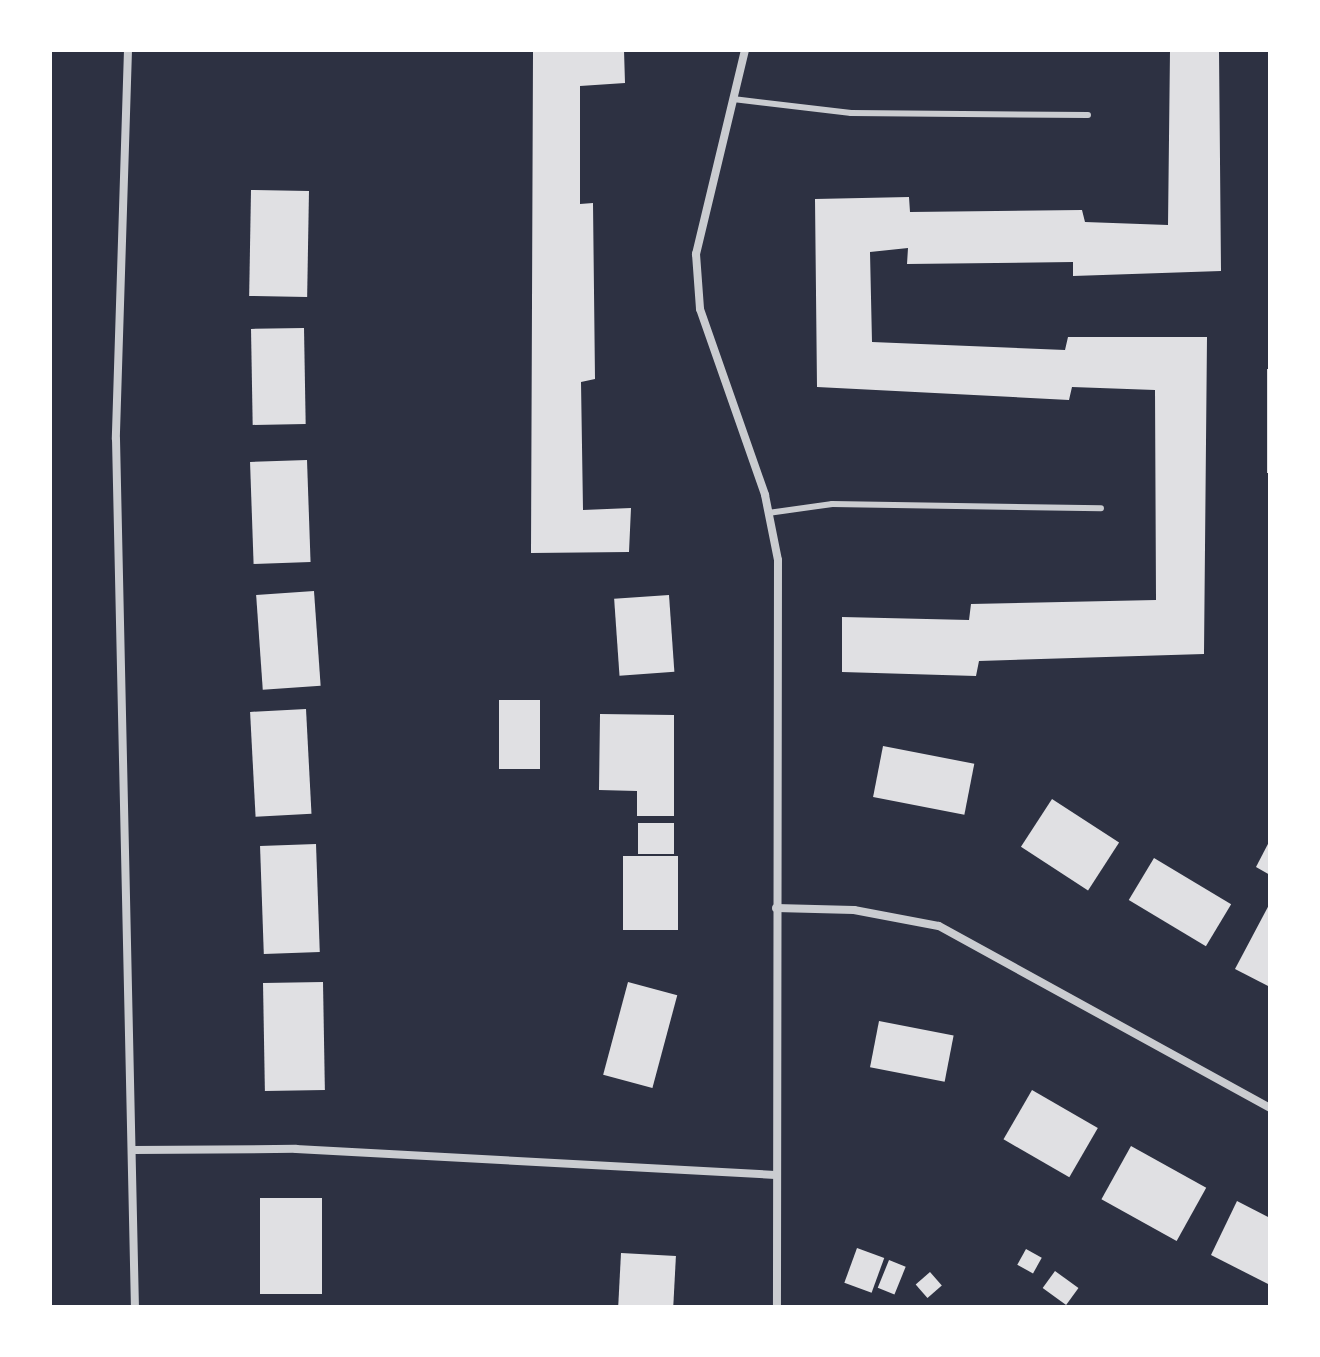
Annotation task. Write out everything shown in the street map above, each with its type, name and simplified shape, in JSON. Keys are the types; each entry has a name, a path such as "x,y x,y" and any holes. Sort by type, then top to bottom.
{"street":[{"path":"128,50 116,439 135,1307"},
{"path":"745,50 696,254 699,295 712,354 768,513 778,560 777,1307"},
{"path":"776,908 854,910 939,926 1270,1108"},
{"path":"133,1150 296,1149 775,1175"}],"lane":[{"path":"733,99 851,113 1088,115"},
{"path":"768,513 832,504 1101,508"}],"building":[{"path":"533,50 624,50 625,83 580,86 580,204 593,203 595,379 581,382 583,510 631,508 629,552 531,553"},
{"path":"1170,50 1219,50 1221,271 1073,276 1073,262 907,264 908,248 870,252 872,342 1065,350 1068,337 1207,337 1204,654 979,661 976,676 842,672 842,617 969,620 971,604 1156,600 1155,390 1072,387 1069,400 817,387 815,199 909,197 910,212 1082,210 1085,222 1168,225"},
{"path":"251,190 309,191 307,297 249,296"},
{"path":"304,328 306,424 253,425 251,329"},
{"path":"1267,369 1270,369 1270,473 1267,473"},
{"path":"307,460 311,562 254,564 250,462"},
{"path":"314,591 321,686 263,690 256,595"},
{"path":"669,595 674,672 620,676 614,599"},
{"path":"499,700 540,700 540,769 499,769"},
{"path":"306,709 311,814 256,817 250,712"},
{"path":"600,714 674,715 674,816 637,816 637,791 599,790"},
{"path":"883,746 974,764 964,815 873,797"},
{"path":"1052,799 1119,843 1088,890 1021,847"},
{"path":"638,823 674,823 674,854 638,854"},
{"path":"1270,840 1270,875 1256,867"},
{"path":"316,844 320,952 264,954 260,846"},
{"path":"623,856 678,856 678,930 623,930"},
{"path":"1154,858 1231,904 1206,946 1129,900"},
{"path":"1270,903 1270,987 1235,969"},
{"path":"323,982 325,1090 265,1091 263,983"},
{"path":"628,982 677,995 652,1088 603,1075"},
{"path":"879,1021 954,1036 945,1082 870,1067"},
{"path":"1032,1090 1098,1128 1069,1177 1004,1139"},
{"path":"1131,1146 1206,1188 1177,1241 1101,1199"},
{"path":"260,1198 322,1198 322,1294 260,1294"},
{"path":"1237,1201 1270,1218 1270,1285 1211,1255"},
{"path":"857,1248 884,1258 872,1293 844,1283"},
{"path":"1026,1249 1042,1258 1033,1273 1017,1265"},
{"path":"621,1253 676,1256 673,1307 618,1307"},
{"path":"889,1260 906,1267 894,1295 878,1288"},
{"path":"1055,1271 1078,1288 1066,1305 1043,1288"},
{"path":"930,1272 942,1286 927,1298 916,1284"}]}
